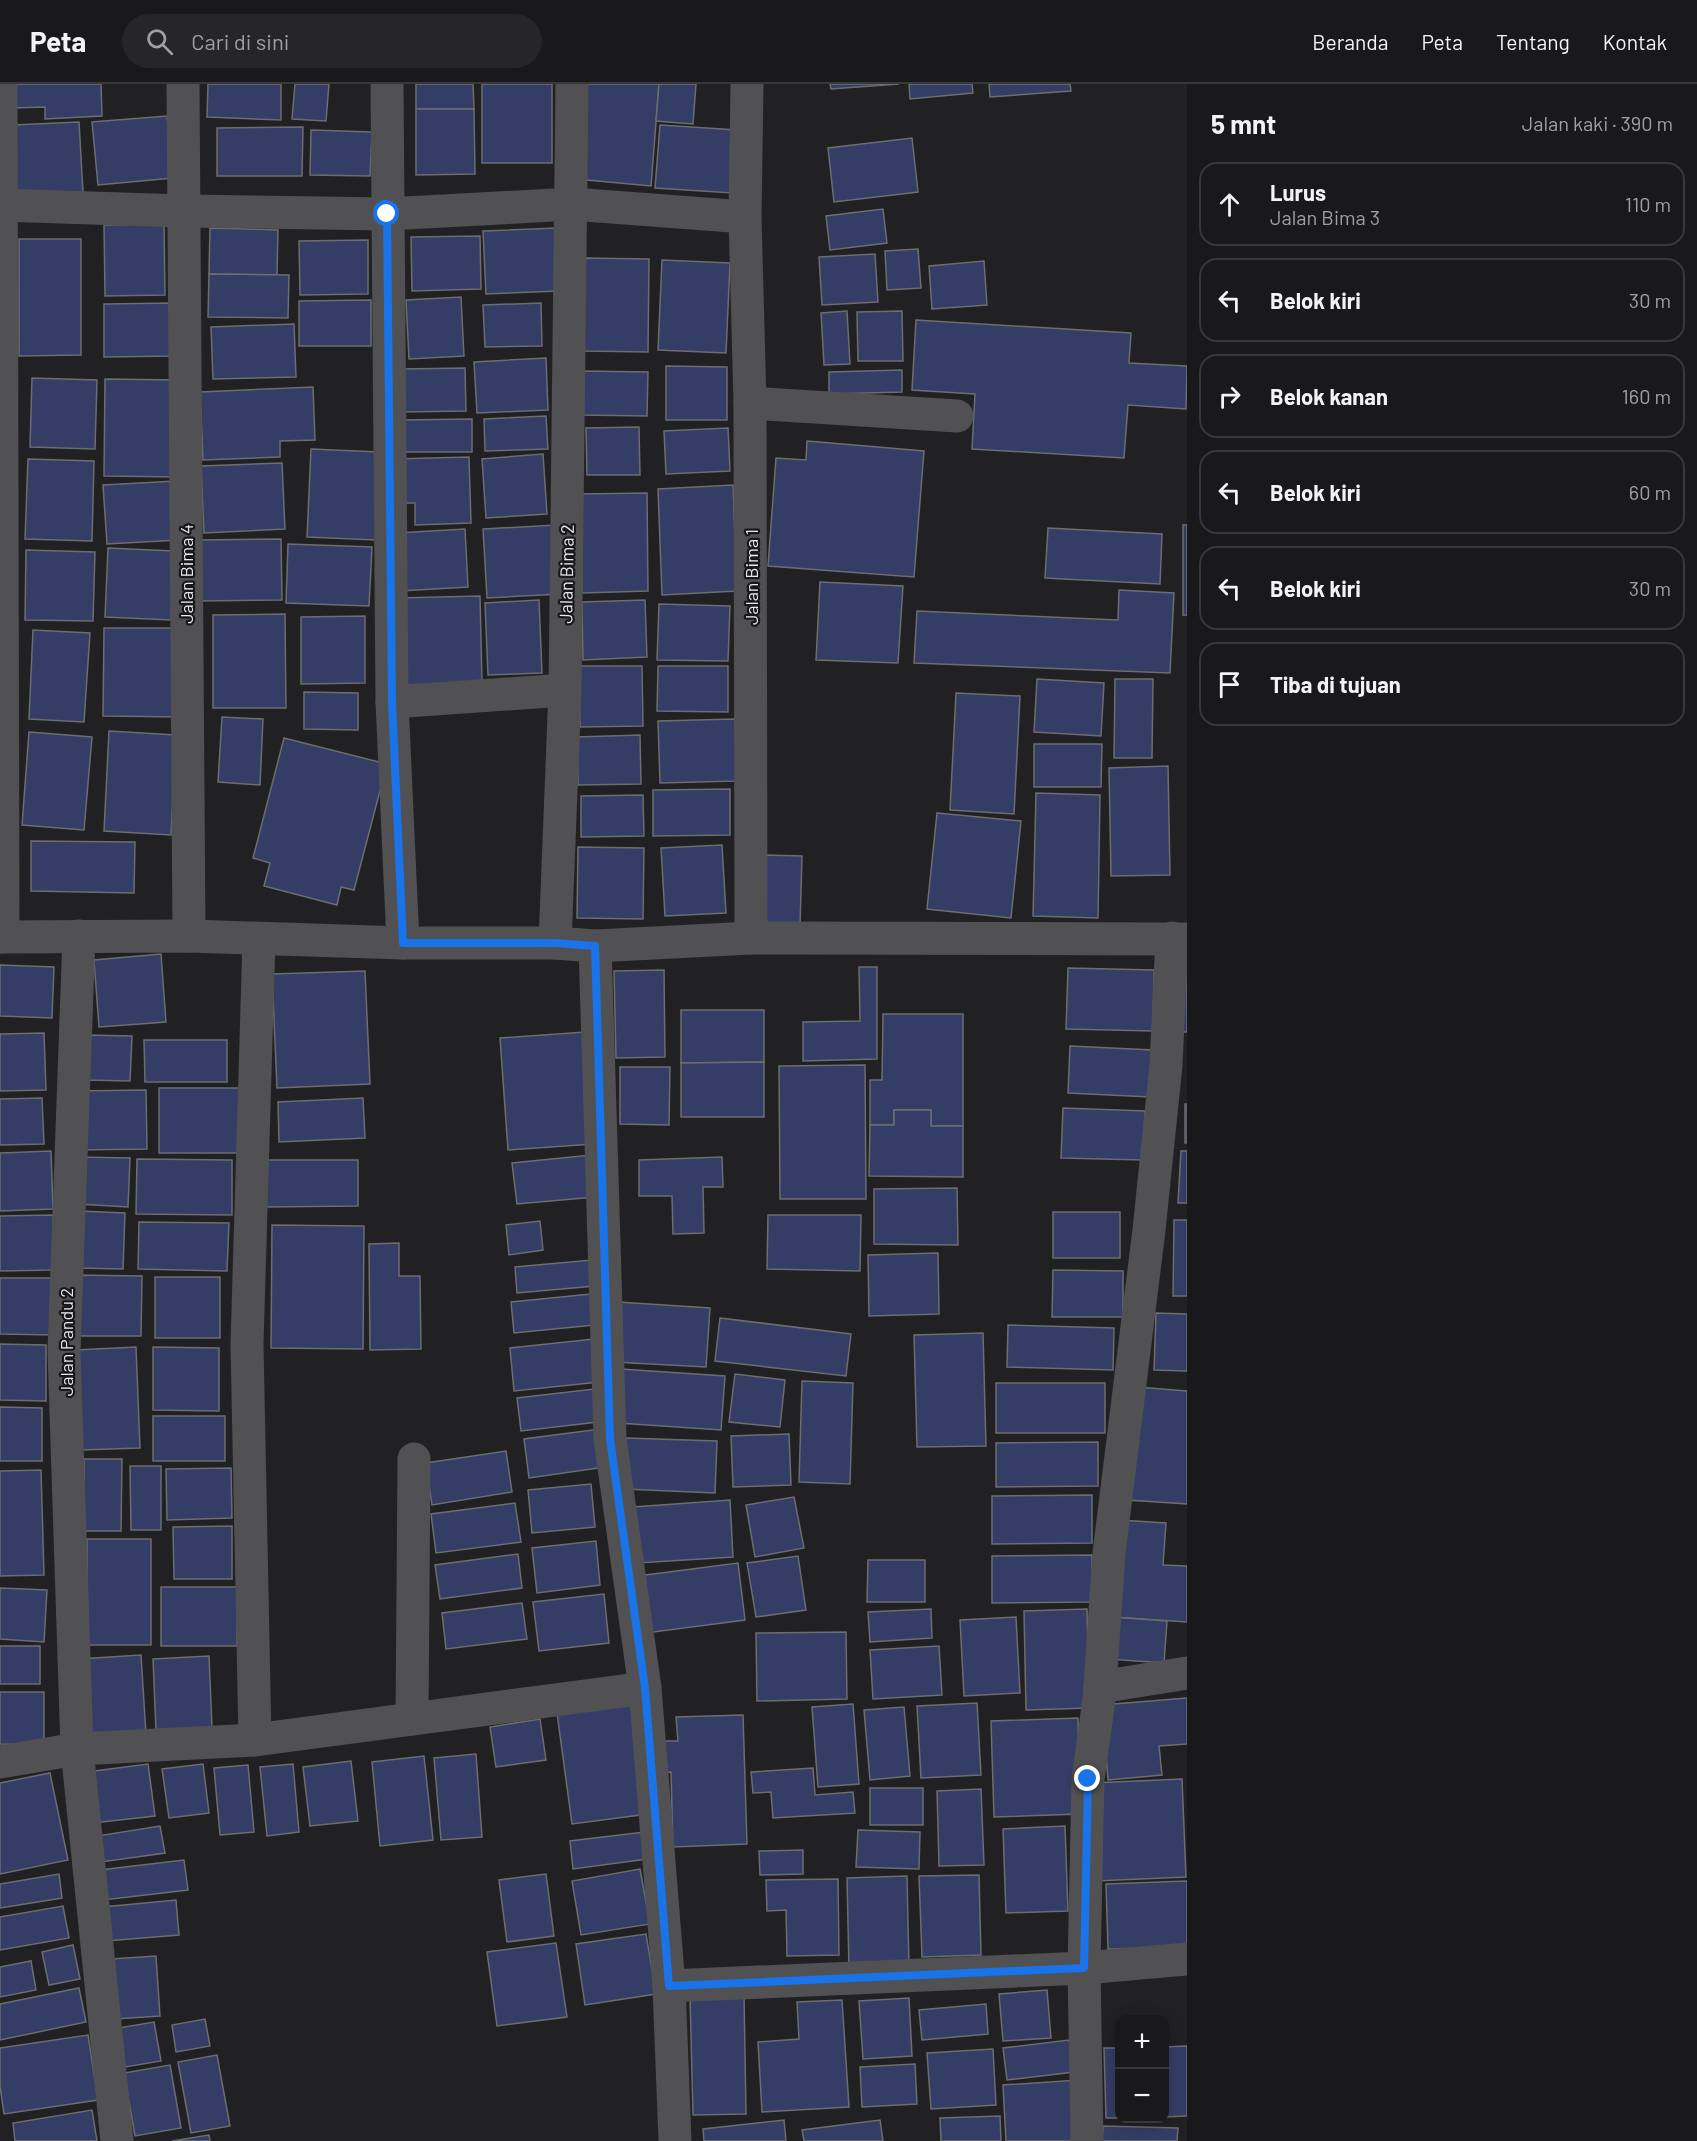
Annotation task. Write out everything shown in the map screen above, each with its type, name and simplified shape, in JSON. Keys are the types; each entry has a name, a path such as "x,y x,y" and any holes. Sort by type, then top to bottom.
{"street":[{"path":"1,84 1,937 189,936 403,943 555,943 595,946 751,938 1180,938 1149,1230 1109,1553 1100,1687 1088,1779 1084,1968 1087,2141"},
{"name":"Jalan Bima 4","path":"183,84 189,936"},
{"path":"387,84 392,702 403,943"},
{"name":"Jalan Bima 2","path":"555,943 565,690 572,84"},
{"name":"Jalan Bima 1","path":"747,84 745,218 750,403 751,938"},
{"path":"0,205 387,214 572,204 745,218"},
{"path":"750,403 957,416"},
{"path":"392,702 565,690"},
{"name":"Jalan Pandu 2","path":"79,936 64,1352 77,1749 117,2141"},
{"path":"255,1740 247,1344 259,939"},
{"path":"595,946 610,1439 645,1688 669,1986 675,2141"},
{"path":"412,1719 414,1459"},
{"path":"1100,1687 1187,1673"},
{"path":"0,1762 77,1749 255,1740 645,1688"},
{"path":"669,1986 1084,1968 1187,1959"}],"building":[{"path":"12,84 101,84 102,116 45,119 45,107 13,108"},
{"path":"208,84 281,84 281,120 207,117"},
{"path":"295,84 329,84 326,121 292,119"},
{"path":"416,84 473,84 474,109 416,109"},
{"path":"482,84 552,84 552,163 482,163"},
{"path":"584,84 659,84 651,186 576,179"},
{"path":"659,84 696,84 693,124 656,121"},
{"path":"830,84 899,84 831,89"},
{"path":"909,84 972,84 973,93 910,99"},
{"path":"989,84 1070,84 1071,91 990,97"},
{"path":"416,109 474,109 475,174 416,175"},
{"path":"167,116 173,178 98,185 92,122"},
{"path":"79,122 83,192 16,195 13,125"},
{"path":"660,125 737,130 733,193 655,188"},
{"path":"303,127 302,176 217,176 217,128"},
{"path":"311,130 372,132 370,176 310,175"},
{"path":"912,138 918,192 834,202 828,148"},
{"path":"883,209 887,243 830,250 826,216"},
{"path":"164,224 165,295 105,296 104,225"},
{"path":"210,228 278,230 277,275 209,274"},
{"path":"556,228 559,291 486,294 483,231"},
{"path":"480,236 481,289 412,291 411,237"},
{"path":"19,239 81,239 81,355 19,356"},
{"path":"368,240 368,294 300,295 299,241"},
{"path":"918,249 921,288 887,290 885,251"},
{"path":"875,254 878,302 822,305 819,257"},
{"path":"584,258 649,259 648,352 583,351"},
{"path":"662,260 730,263 726,353 658,350"},
{"path":"984,261 987,305 932,309 929,266"},
{"path":"209,274 289,275 288,318 208,317"},
{"path":"461,297 464,356 409,359 406,300"},
{"path":"371,300 371,346 299,346 299,301"},
{"path":"173,303 174,356 104,357 104,304"},
{"path":"541,303 542,346 485,347 483,305"},
{"path":"847,311 850,364 824,365 821,313"},
{"path":"902,311 903,361 858,361 857,312"},
{"path":"916,320 1131,333 1129,363 1187,366 1186,409 1128,405 1124,458 972,449 975,394 912,390"},
{"path":"294,324 296,377 213,379 211,327"},
{"path":"546,358 548,410 477,413 474,362"},
{"path":"666,366 727,367 727,420 666,420"},
{"path":"465,368 466,411 402,412 401,369"},
{"path":"902,370 902,392 829,394 829,372"},
{"path":"582,371 648,372 647,416 581,415"},
{"path":"32,378 97,380 95,449 30,447"},
{"path":"105,379 180,380 179,477 104,476"},
{"path":"313,387 315,440 280,441 280,457 203,460 200,392"},
{"path":"546,416 548,449 485,451 484,419"},
{"path":"472,419 472,452 403,452 403,420"},
{"path":"639,427 640,475 587,475 586,428"},
{"path":"728,428 730,471 666,474 664,431"},
{"path":"807,441 924,451 914,577 768,566 776,458 806,460"},
{"path":"311,449 379,452 376,540 307,537"},
{"path":"543,454 547,514 486,518 482,459"},
{"path":"469,457 471,523 415,525 415,503 394,503 393,459"},
{"path":"28,459 94,461 92,541 25,539"},
{"path":"282,463 285,529 204,533 201,466"},
{"path":"176,481 179,540 107,544 103,485"},
{"path":"733,485 737,591 662,595 658,489"},
{"path":"647,493 648,591 582,593 580,494"},
{"path":"556,525 560,594 487,598 483,529"},
{"path":"1183,525 1187,525 1187,615 1183,615"},
{"path":"1048,528 1162,534 1160,584 1045,578"},
{"path":"465,529 468,587 400,591 397,533"},
{"path":"281,539 282,600 201,601 200,540"},
{"path":"288,544 372,547 369,606 286,603"},
{"path":"108,548 174,551 171,620 105,617"},
{"path":"26,550 95,552 93,621 25,620"},
{"path":"820,582 903,586 898,663 816,660"},
{"path":"1119,590 1174,593 1170,673 914,663 917,611 1118,620"},
{"path":"480,596 482,683 398,685 397,598"},
{"path":"539,600 542,673 488,675 485,603"},
{"path":"645,600 647,657 583,660 582,602"},
{"path":"659,604 730,606 728,661 657,660"},
{"path":"285,614 286,708 213,708 213,615"},
{"path":"365,616 365,683 301,684 301,617"},
{"path":"104,628 181,628 181,717 103,716"},
{"path":"33,630 90,633 84,722 29,719"},
{"path":"579,666 642,666 643,726 580,727"},
{"path":"658,666 728,666 728,712 657,711"},
{"path":"1037,679 1104,683 1101,736 1034,732"},
{"path":"1115,679 1153,679 1152,758 1114,758"},
{"path":"304,692 358,693 358,730 304,729"},
{"path":"956,693 1020,696 1014,814 950,810"},
{"path":"222,717 263,719 260,785 218,782"},
{"path":"735,719 736,781 660,783 658,721"},
{"path":"109,731 176,735 171,835 104,831"},
{"path":"29,732 92,737 84,830 22,825"},
{"path":"640,735 641,784 578,785 577,737"},
{"path":"284,738 387,764 354,890 341,887 337,905 264,886 270,863 253,858"},
{"path":"1034,744 1102,744 1101,787 1034,787"},
{"path":"1168,766 1170,875 1111,876 1109,768"},
{"path":"730,789 730,835 653,836 653,790"},
{"path":"1036,793 1100,795 1098,918 1033,916"},
{"path":"643,795 644,836 581,837 581,796"},
{"path":"937,813 1021,821 1011,918 927,909"},
{"path":"31,841 135,842 134,893 31,891"},
{"path":"722,845 726,913 665,916 661,848"},
{"path":"578,847 644,848 643,919 577,918"},
{"path":"765,855 802,856 800,926 762,924"},
{"path":"161,954 166,1022 99,1027 94,960"},
{"path":"0,965 54,967 52,1018 0,1016"},
{"path":"859,967 877,967 877,1059 803,1061 803,1022 860,1021"},
{"path":"1068,968 1154,970 1153,1031 1066,1029"},
{"path":"664,970 665,1057 616,1058 614,971"},
{"path":"365,971 370,1084 277,1088 272,974"},
{"path":"1180,971 1187,971 1187,1032 1179,1032"},
{"path":"681,1010 764,1010 764,1062 681,1063"},
{"path":"883,1014 963,1014 963,1126 931,1126 931,1110 894,1110 894,1125 870,1125 870,1080 882,1080"},
{"path":"585,1032 593,1144 508,1150 500,1038"},
{"path":"44,1033 46,1090 0,1091 0,1034"},
{"path":"86,1035 132,1036 130,1081 85,1080"},
{"path":"144,1040 227,1040 227,1082 145,1082"},
{"path":"1070,1046 1153,1050 1150,1097 1068,1093"},
{"path":"764,1062 764,1117 681,1117 681,1063"},
{"path":"865,1065 866,1199 780,1199 779,1066"},
{"path":"620,1067 670,1067 669,1125 620,1124"},
{"path":"159,1088 239,1088 239,1153 159,1153"},
{"path":"146,1090 147,1149 75,1150 75,1091"},
{"path":"42,1098 44,1144 0,1145 0,1099"},
{"path":"363,1098 365,1138 279,1142 278,1102"},
{"path":"1185,1104 1187,1104 1187,1143 1185,1143"},
{"path":"1063,1108 1145,1111 1143,1160 1061,1158"},
{"path":"894,1110 931,1110 931,1126 963,1126 963,1177 869,1176 870,1125 894,1125"},
{"path":"51,1151 53,1209 0,1211 0,1153"},
{"path":"1181,1151 1187,1151 1187,1203 1178,1203"},
{"path":"591,1155 595,1197 517,1204 512,1163"},
{"path":"78,1157 130,1158 128,1207 77,1204"},
{"path":"722,1157 723,1187 703,1187 704,1233 673,1234 672,1196 639,1196 639,1160"},
{"path":"137,1159 232,1160 232,1215 136,1214"},
{"path":"266,1160 358,1160 358,1206 266,1207"},
{"path":"957,1188 958,1245 874,1244 874,1189"},
{"path":"80,1211 125,1213 123,1269 78,1268"},
{"path":"1053,1212 1120,1212 1120,1258 1053,1258"},
{"path":"53,1215 53,1270 0,1271 0,1216"},
{"path":"768,1215 861,1215 860,1271 767,1269"},
{"path":"1174,1220 1187,1220 1187,1296 1173,1296"},
{"path":"540,1221 543,1250 509,1255 506,1225"},
{"path":"139,1222 229,1223 227,1271 138,1269"},
{"path":"272,1225 364,1226 363,1349 271,1348"},
{"path":"399,1243 399,1276 420,1276 421,1349 370,1350 369,1244"},
{"path":"938,1253 939,1314 869,1316 868,1255"},
{"path":"592,1260 595,1286 517,1293 515,1267"},
{"path":"1053,1270 1123,1271 1123,1317 1052,1317"},
{"path":"74,1275 142,1276 141,1336 73,1336"},
{"path":"155,1277 220,1277 220,1338 155,1338"},
{"path":"0,1278 55,1278 54,1335 0,1334"},
{"path":"601,1293 604,1324 514,1333 511,1302"},
{"path":"618,1302 710,1308 706,1367 614,1362"},
{"path":"1156,1313 1187,1314 1187,1371 1154,1370"},
{"path":"720,1318 851,1334 846,1376 715,1361"},
{"path":"1008,1325 1114,1328 1113,1370 1007,1367"},
{"path":"983,1333 986,1446 917,1447 914,1335"},
{"path":"594,1339 599,1382 514,1391 510,1348"},
{"path":"0,1344 46,1345 46,1401 0,1400"},
{"path":"136,1347 140,1448 81,1450 76,1350"},
{"path":"153,1347 219,1348 219,1411 153,1410"},
{"path":"621,1369 725,1376 721,1430 618,1423"},
{"path":"735,1374 785,1380 780,1427 729,1422"},
{"path":"802,1381 853,1383 850,1484 799,1482"},
{"path":"996,1383 1105,1383 1105,1433 996,1433"},
{"path":"1137,1387 1187,1391 1187,1504 1127,1500"},
{"path":"594,1389 598,1422 521,1431 517,1398"},
{"path":"0,1407 42,1408 42,1461 0,1461"},
{"path":"153,1416 225,1416 225,1461 153,1461"},
{"path":"600,1429 605,1467 529,1478 524,1439"},
{"path":"789,1434 791,1485 733,1487 731,1436"},
{"path":"626,1438 717,1441 715,1493 624,1489"},
{"path":"1098,1442 1098,1486 996,1487 996,1443"},
{"path":"506,1451 512,1492 432,1505 426,1463"},
{"path":"84,1459 122,1459 121,1531 84,1531"},
{"path":"130,1466 161,1466 161,1530 131,1530"},
{"path":"231,1468 232,1518 167,1520 166,1469"},
{"path":"41,1470 44,1575 0,1576 0,1471"},
{"path":"591,1484 595,1527 532,1533 528,1490"},
{"path":"1092,1495 1092,1543 992,1544 992,1496"},
{"path":"794,1497 804,1548 755,1557 746,1505"},
{"path":"730,1500 733,1557 637,1563 633,1507"},
{"path":"515,1503 521,1542 436,1553 431,1514"},
{"path":"1119,1520 1166,1523 1163,1565 1187,1566 1187,1622 1112,1617"},
{"path":"232,1526 232,1579 174,1579 173,1527"},
{"path":"87,1539 151,1539 151,1645 87,1645"},
{"path":"596,1541 600,1585 537,1593 532,1548"},
{"path":"518,1554 522,1588 440,1599 435,1565"},
{"path":"1092,1555 1092,1602 992,1603 992,1556"},
{"path":"798,1556 806,1610 756,1617 747,1563"},
{"path":"868,1560 925,1560 925,1602 867,1602"},
{"path":"738,1563 745,1620 646,1633 638,1576"},
{"path":"161,1587 237,1587 237,1646 161,1646"},
{"path":"0,1588 47,1590 44,1642 0,1639"},
{"path":"604,1594 609,1643 539,1651 533,1602"},
{"path":"522,1603 527,1639 446,1649 442,1613"},
{"path":"931,1609 932,1638 870,1642 868,1612"},
{"path":"1087,1609 1089,1708 1026,1710 1024,1611"},
{"path":"1016,1617 1020,1693 964,1696 960,1620"},
{"path":"1112,1617 1167,1621 1164,1663 1109,1659"},
{"path":"846,1632 847,1699 757,1701 756,1633"},
{"path":"0,1646 40,1646 40,1684 0,1684"},
{"path":"939,1646 942,1695 873,1699 870,1650"},
{"path":"141,1655 146,1734 84,1738 79,1659"},
{"path":"209,1656 212,1728 156,1730 153,1659"},
{"path":"0,1692 44,1692 44,1745 0,1744"},
{"path":"1187,1698 1187,1744 1159,1746 1162,1775 1108,1780 1102,1705"},
{"path":"633,1703 648,1814 572,1824 557,1713"},
{"path":"977,1703 981,1775 921,1778 917,1706"},
{"path":"853,1704 859,1784 818,1787 812,1707"},
{"path":"904,1707 910,1776 870,1780 864,1710"},
{"path":"743,1715 747,1844 673,1847 671,1772 656,1773 655,1741 678,1741 676,1717"},
{"path":"1078,1718 1080,1814 994,1817 991,1721"},
{"path":"540,1719 546,1760 496,1767 490,1727"},
{"path":"476,1754 482,1837 441,1840 434,1758"},
{"path":"424,1756 433,1840 380,1846 372,1762"},
{"path":"351,1761 358,1821 310,1826 303,1767"},
{"path":"148,1764 155,1816 93,1823 87,1772"},
{"path":"203,1764 209,1813 169,1818 162,1769"},
{"path":"293,1764 299,1832 267,1836 260,1767"},
{"path":"248,1765 254,1832 220,1835 214,1768"},
{"path":"813,1768 815,1795 853,1792 855,1813 773,1818 771,1792 753,1793 751,1772"},
{"path":"50,1773 68,1860 0,1874 0,1783"},
{"path":"1182,1779 1186,1877 1095,1881 1091,1783"},
{"path":"870,1788 923,1788 923,1825 870,1825"},
{"path":"981,1789 984,1865 939,1866 937,1791"},
{"path":"160,1826 165,1853 101,1862 97,1836"},
{"path":"1065,1826 1068,1911 1006,1913 1003,1829"},
{"path":"858,1830 920,1832 919,1869 856,1867"},
{"path":"644,1832 647,1859 573,1869 570,1841"},
{"path":"803,1850 803,1874 760,1875 759,1851"},
{"path":"184,1860 188,1890 103,1900 100,1870"},
{"path":"640,1869 650,1924 581,1935 572,1881"},
{"path":"59,1874 62,1898 0,1908 0,1884"},
{"path":"546,1874 554,1936 507,1942 499,1880"},
{"path":"979,1875 981,1955 922,1957 919,1876"},
{"path":"907,1876 909,1968 849,1969 847,1878"},
{"path":"838,1879 839,1955 787,1956 786,1910 767,1911 766,1880"},
{"path":"1187,1881 1187,1947 1108,1949 1106,1884"},
{"path":"176,1900 179,1935 106,1941 103,1907"},
{"path":"63,1906 69,1938 0,1950 0,1917"},
{"path":"646,1934 656,1994 585,2005 576,1944"},
{"path":"556,1943 567,2017 497,2026 487,1952"},
{"path":"73,1945 80,1979 49,1985 42,1952"},
{"path":"156,1956 160,2016 115,2019 111,1959"},
{"path":"31,1961 36,1990 0,1997 0,1967"},
{"path":"79,1988 86,2022 0,2040 0,2004"},
{"path":"1047,1990 1051,2038 1003,2041 999,1994"},
{"path":"744,1995 746,2114 693,2115 690,1996"},
{"path":"909,1998 912,2056 863,2059 859,2001"},
{"path":"842,2000 849,2107 762,2112 758,2042 799,2039 797,2002"},
{"path":"986,2004 988,2034 922,2040 919,2010"},
{"path":"205,2019 210,2046 176,2052 172,2025"},
{"path":"154,2022 161,2061 125,2067 118,2028"},
{"path":"88,2035 98,2100 4,2114 0,2086 0,2048"},
{"path":"1069,2040 1074,2072 1007,2080 1003,2048"},
{"path":"1187,2046 1187,2116 1169,2117 1169,2047"},
{"path":"1104,2048 1115,2048 1115,2118 1106,2118"},
{"path":"993,2049 996,2105 931,2109 927,2053"},
{"path":"217,2055 230,2126 191,2133 178,2062"},
{"path":"915,2064 917,2104 862,2107 860,2067"},
{"path":"170,2065 181,2128 135,2136 124,2073"},
{"path":"1079,2080 1082,2141 1006,2141 1003,2085"},
{"path":"92,2110 97,2141 15,2141 13,2123"},
{"path":"1000,2116 1001,2141 941,2141 940,2118"},
{"path":"784,2120 786,2141 704,2141 703,2129"},
{"path":"880,2120 883,2141 804,2141 802,2130"},
{"path":"1103,2126 1178,2128 1177,2141 1102,2141"},
{"path":"209,2135 210,2141 172,2141"}],"route":[{"path":"387,214 392,702 403,943 555,943 595,946 610,1439 616,1468 645,1688 669,1986 1084,1968 1088,1779"}]}
